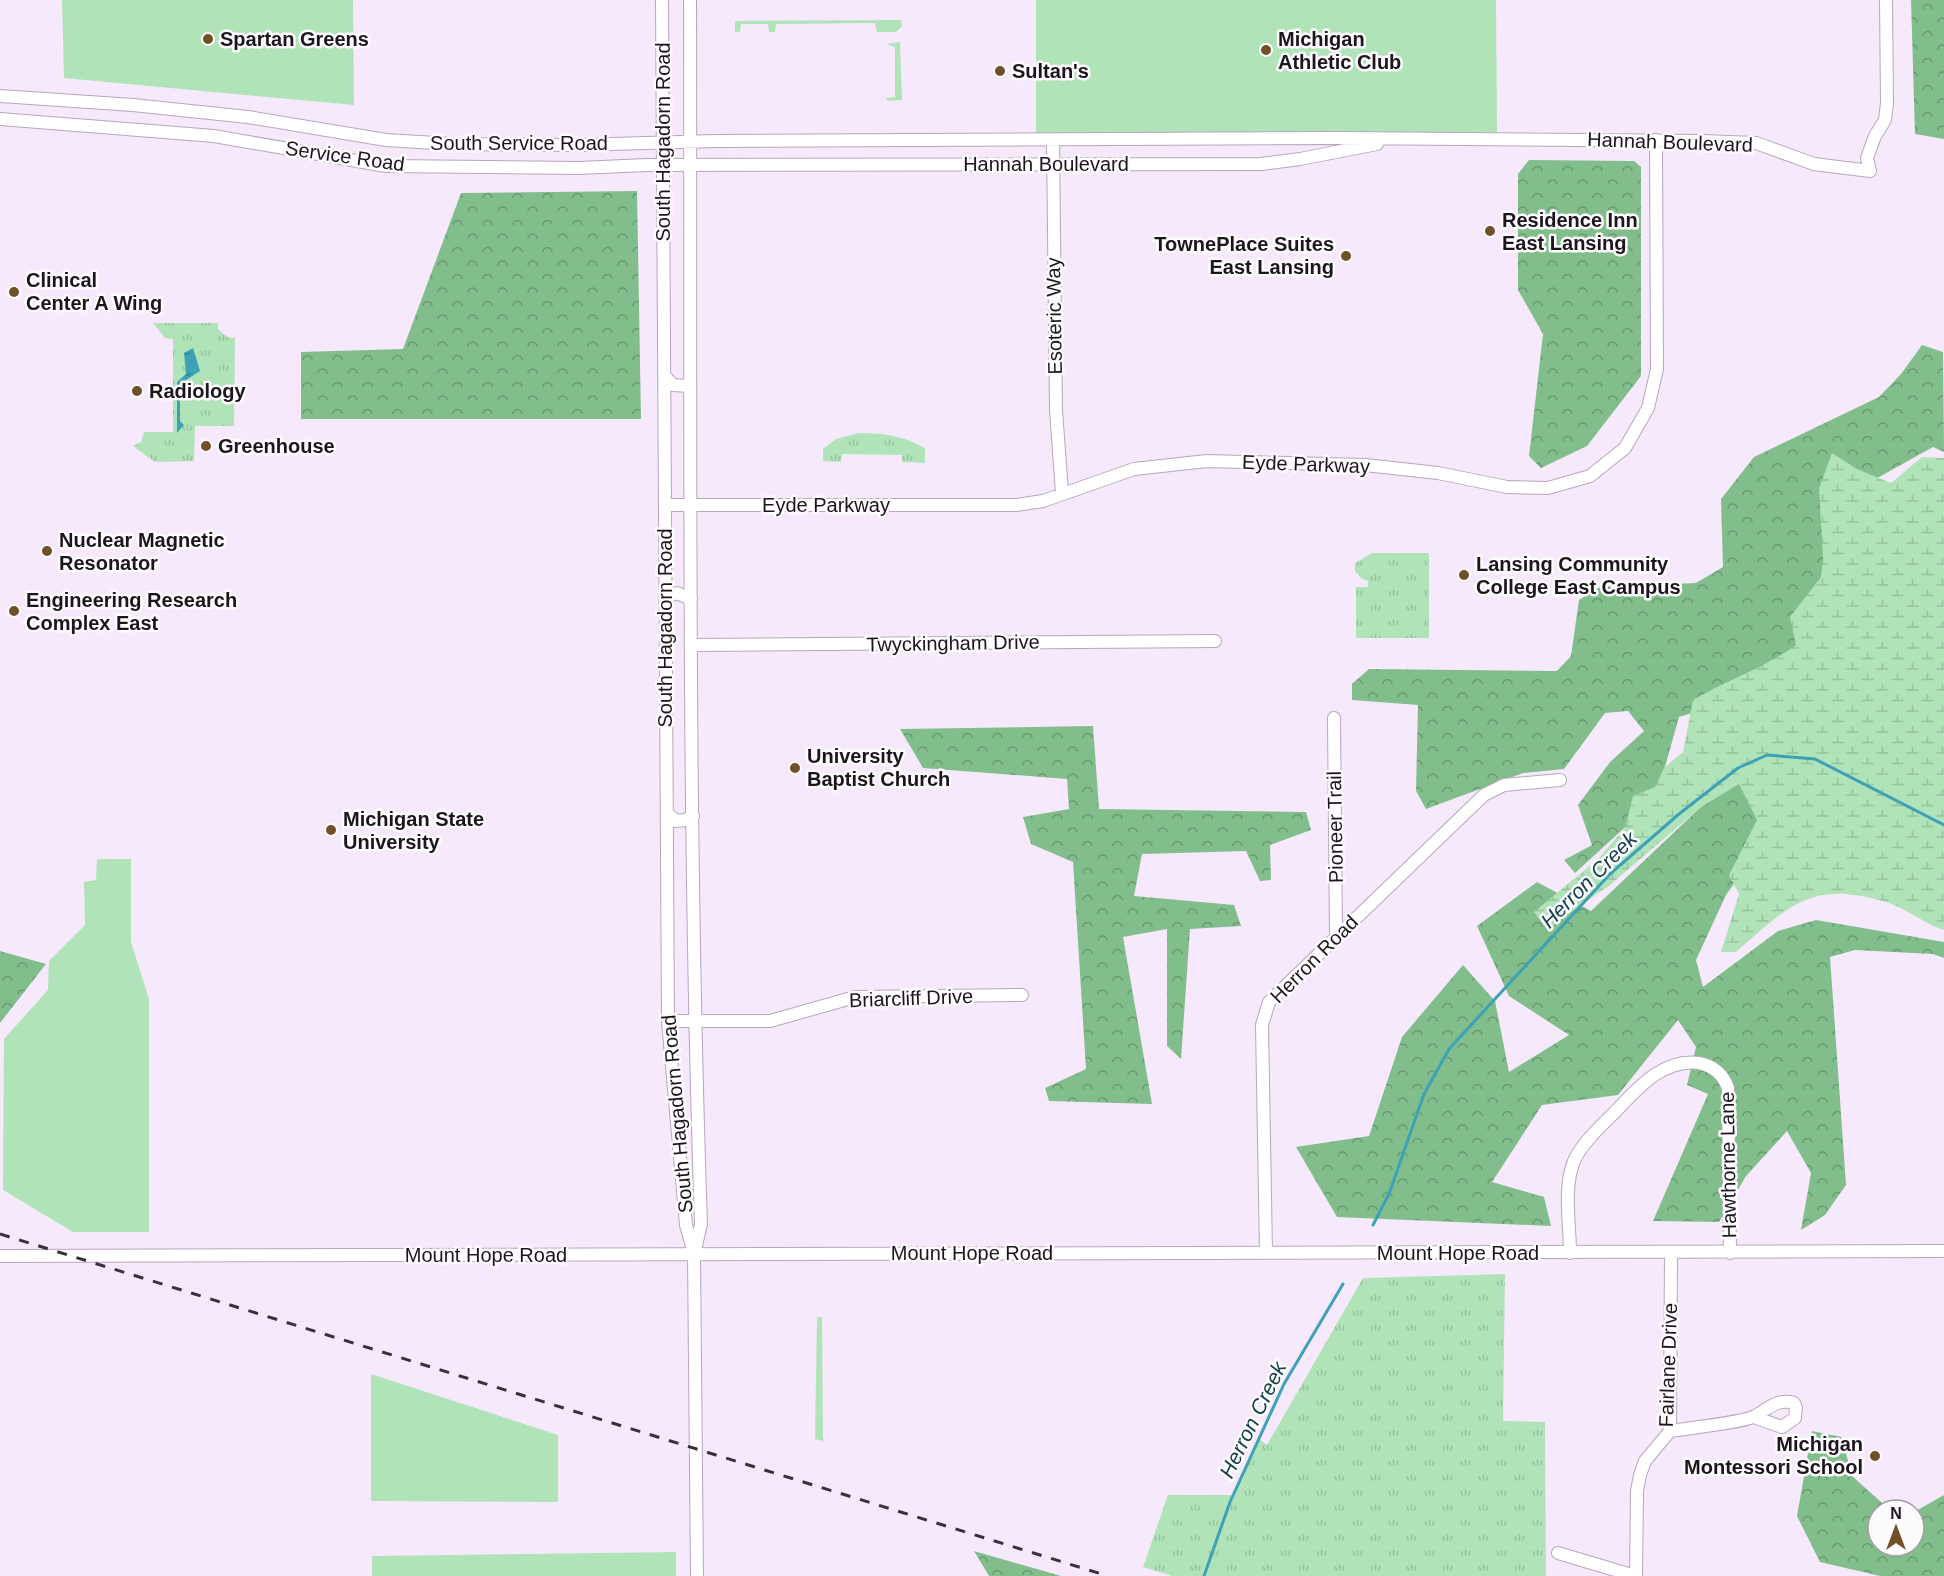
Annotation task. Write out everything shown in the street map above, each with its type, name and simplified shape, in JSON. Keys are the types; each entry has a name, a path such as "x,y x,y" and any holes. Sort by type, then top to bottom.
{"street":[{"name":"South Hagadorn Road","path":"663,0 668,1021 686,1225 694,1254"},
{"name":"South Hagadorn Road","path":"690,0 689,386 695,1021 700,1224 694,1254 697,1576"},
{"name":"Hannah Boulevard","path":"691,141 1656,140 1756,143 1814,164 1870,171 1867,158 1875,136 1885,120 1887,103 1886,0"},
{"name":"South Service Road","path":"0,96 133,105 248,117 386,140 579,145 691,141"},
{"name":"Service Road","path":"0,119 214,136 386,166 579,168 691,165"},
{"name":"Esoteric Way","path":"1053,140 1056,410 1062,493"},
{"name":"Hannah Boulevard","path":"691,165 1261,164 1399,140"},
{"name":"Eyde Parkway","path":"665,505 1016,505 1043,501 1134,469 1207,461 1365,465 1438,473 1507,487 1548,488 1590,476 1625,448 1648,408 1654,392 1657,369 1656,140"},
{"path":"664,375 673,385 689,386"},
{"path":"665,598 677,593 691,599"},
{"name":"Twyckingham Drive","path":"692,645 1215,641"},
{"name":"Pioneer Trail","path":"1334,718 1336,936"},
{"name":"Herron Road","path":"1266,1253 1264,1014 1272,996 1485,795 1504,785 1560,780"},
{"path":"667,813 675,821 693,816"},
{"name":"Briarcliff Drive","path":"668,1021 770,1021 855,997 1022,995"},
{"name":"Hawthorne Lane","path":"1570,1253 1570,1180 1578,1155 1600,1127 1650,1077 1671,1066 1690,1063 1714,1069 1724,1077 1728,1088 1730,1253"},
{"name":"Mount Hope Road","path":"0,1256 1944,1251"},
{"name":"Fairlane Drive","path":"1636,1576 1637,1491 1640,1475 1645,1461 1670,1431 1671,1253"},
{"path":"1670,1431 1754,1417"},
{"path":"1558,1553 1636,1576"}],"green space":[{"name":"Spartan Greens","path":"62,0 353,0 354,105 64,78"},
{"name":"Michigan Athletic Club","path":"1036,0 1496,0 1497,132 1036,135"},
{"path":"1911,0 1944,0 1944,139 1915,134"},
{"path":"901,20 902,26 896,32 877,32 875,23 776,24 775,32 769,32 768,24 741,24 740,32 735,32 735,21"},
{"path":"900,42 902,100 888,101 886,98 895,97 895,47 886,44"},
{"path":"1529,160 1634,161 1641,167 1641,376 1587,446 1541,468 1529,456 1543,334 1518,290 1518,174"},
{"path":"637,191 641,419 301,419 301,352 403,349 461,193"},
{"path":"153,323 218,323 218,329 222,333 235,338 234,426 195,426 194,461 155,462 133,446 141,442 144,432 173,432 173,339 165,338"},
{"path":"1922,345 1943,352 1944,452 1933,447 1836,501 1773,829 1726,895 1696,960 1703,987 1778,931 1816,920 1944,942 1944,958 1933,954 1855,950 1830,957 1846,1185 1825,1215 1801,1230 1811,1173 1787,1131 1746,1176 1719,1222 1653,1221 1708,1094 1687,1085 1696,1047 1678,1020 1618,1095 1542,1105 1492,1182 1544,1197 1551,1226 1337,1217 1296,1147 1369,1136 1402,1037 1463,965 1495,1001 1509,1072 1569,1035 1509,996 1477,926 1537,882 1591,911 1742,768 1775,687 1679,717 1656,799 1575,873 1564,860 1592,845 1578,805 1610,762 1644,731 1628,711 1605,713 1564,769 1523,773 1426,809 1416,791 1418,705 1352,700 1352,684 1369,669 1557,671 1571,656 1579,600 1600,587 1696,583 1723,567 1721,499 1754,457 1879,397 1901,374"},
{"path":"859,433 894,436 917,444 925,448 925,463 902,462 902,455 842,454 841,462 823,461 823,449 836,439"},
{"path":"1832,453 1857,469 1891,483 1922,457 1944,458 1944,930 1886,902 1838,894 1803,901 1771,922 1736,952 1721,952 1739,894 1729,875 1757,820 1739,784 1701,807 1610,885 1547,929 1534,912 1598,859 1625,828 1633,796 1655,787 1664,768 1683,752 1693,700 1796,645 1790,617 1821,577 1823,558 1819,488"},
{"path":"1372,553 1429,553 1429,638 1356,638 1356,587 1368,587 1368,581 1361,578 1355,571 1355,563"},
{"path":"1093,726 1099,809 1306,812 1311,830 1270,845 1271,880 1260,881 1246,851 1142,854 1134,896 1234,905 1241,926 1190,929 1181,1059 1167,1046 1167,929 1123,937 1152,1104 1049,1101 1045,1088 1086,1069 1073,862 1031,844 1023,817 1069,809 1067,779 923,768 900,729"},
{"path":"97,859 131,859 131,942 149,999 149,1232 73,1232 3,1190 4,1039 48,990 49,961 85,925 84,882 96,880"},
{"path":"0,951 46,964 0,1023"},
{"path":"1505,1274 1503,1421 1545,1422 1546,1576 1172,1576 1143,1567 1168,1495 1233,1495 1259,1439 1267,1445 1363,1278"},
{"path":"817,1317 822,1317 823,1441 815,1439"},
{"path":"371,1374 558,1435 558,1502 371,1501"},
{"path":"1812,1431 1841,1437 1853,1477 1877,1498 1866,1498 1866,1558 1926,1558 1926,1505 1944,1495 1944,1576 1880,1576 1820,1562 1797,1516"},
{"path":"974,1551 1061,1576 989,1576"},
{"path":"676,1552 676,1576 372,1576 372,1556"}],"water":[{"path":"193,348 200,371 180,384 180,421 184,425 177,433 177,382 186,374 184,353"}],"waterway":[{"name":"Herron Creek","path":"1373,1225 1389,1194 1424,1094 1449,1049 1610,874 1679,814 1738,768 1767,755 1815,759 1944,825"},
{"name":"Herron Creek","path":"1204,1576 1230,1502 1284,1384 1343,1284"}],"railway":[{"path":"0,1234 1108,1576"}],"place":[{"name":"Spartan Greens","path":"208,39"},
{"name":"Michigan Athletic Club","path":"1266,50"},
{"name":"Sultan's","path":"1000,71"},
{"name":"Residence Inn East Lansing","path":"1490,231"},
{"name":"TownePlace Suites East Lansing","path":"1346,256"},
{"name":"Clinical Center A Wing","path":"14,292"},
{"name":"Radiology","path":"137,391"},
{"name":"Greenhouse","path":"206,446"},
{"name":"Nuclear Magnetic Resonator","path":"47,551"},
{"name":"Lansing Community College East Campus","path":"1464,575"},
{"name":"Engineering Research Complex East","path":"14,611"},
{"name":"University Baptist Church","path":"795,768"},
{"name":"Michigan State University","path":"331,830"},
{"name":"Michigan Montessori School","path":"1875,1456"}]}
